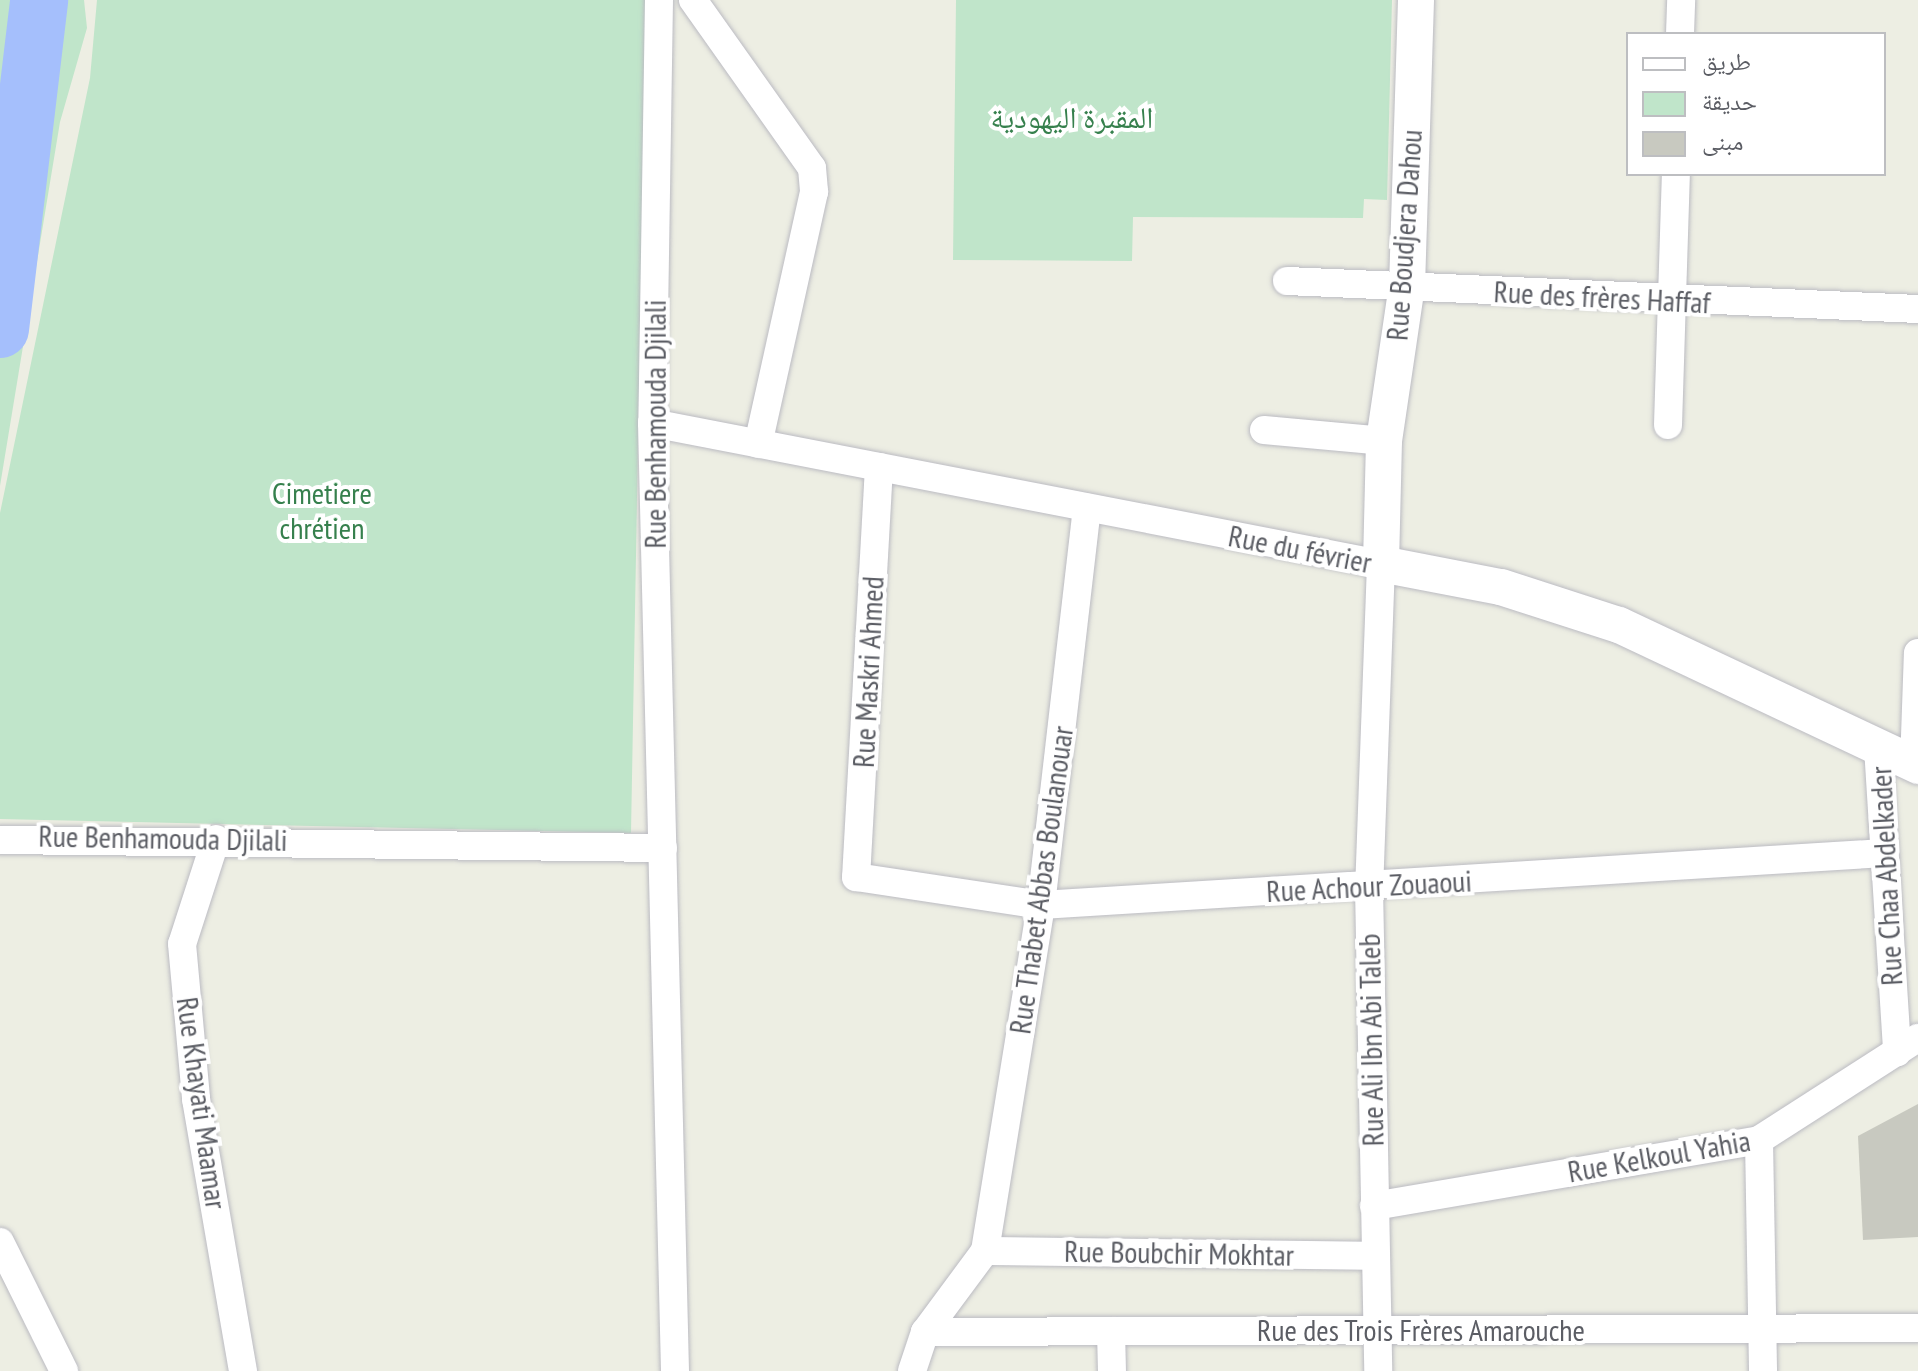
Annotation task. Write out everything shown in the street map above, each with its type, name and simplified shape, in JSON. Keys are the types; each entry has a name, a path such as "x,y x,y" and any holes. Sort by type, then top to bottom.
{"street":[{"name":"Rue Benhamouda Djilali","path":"659,0 652,423 675,1371"},
{"path":"693,0 812,168 814,192 758,444"},
{"name":"Rue Boudjera Dahou","path":"1381,564 1384,441 1407,285 1416,0"},
{"path":"1680,32 1681,0"},
{"path":"1668,425 1676,176"},
{"name":"Rue des frères Haffaf","path":"1287,281 1407,285 1672,302 1918,309"},
{"name":"Rue du février","path":"652,423 1501,587 1619,625 1916,766"},
{"path":"1264,430 1384,441"},
{"name":"Rue Maskri Ahmed","path":"856,877 879,467"},
{"name":"Rue Thabet Abbas Boulanouar","path":"985,1251 1041,905 1087,508"},
{"name":"Rue Ali Ibn Abi Taleb","path":"1378,1371 1373,1256 1369,887 1381,564"},
{"path":"1916,766 1918,653"},
{"name":"Rue Chaa Abdelkader","path":"1878,747 1884,853 1907,1045"},
{"name":"Rue Benhamouda Djilali","path":"0,840 216,839 663,848"},
{"name":"Rue Khayati Maamar","path":"216,839 182,944 196,1099 243,1371"},
{"name":"Rue Achour Zouaoui","path":"856,877 1041,905 1884,853"},
{"name":"Rue Kelkoul Yahia","path":"1374,1206 1759,1140 1907,1045"},
{"path":"1759,1140 1763,1371"},
{"path":"0,1242 64,1371"},
{"path":"912,1371 925,1332 985,1251"},
{"name":"Rue Boubchir Mokhtar","path":"985,1251 1373,1256"},
{"name":"Rue des Trois Frères Amarouche","path":"925,1332 1918,1328"},
{"path":"1111,1331 1112,1371"}],"green space":[{"path":"0,0 84,0 87,28 60,122 0,486"},
{"name":"Cimetiere chrétien","path":"97,0 646,0 631,833 0,819 0,513 90,78"},
{"name":"المقبرة اليهودية","path":"956,0 1392,0 1387,200 1364,199 1363,218 1133,217 1132,261 953,260"}],"building":[{"path":"1918,1104 1918,1237 1863,1240 1858,1136"}],"waterway":[{"path":"0,329 39,0"}]}
